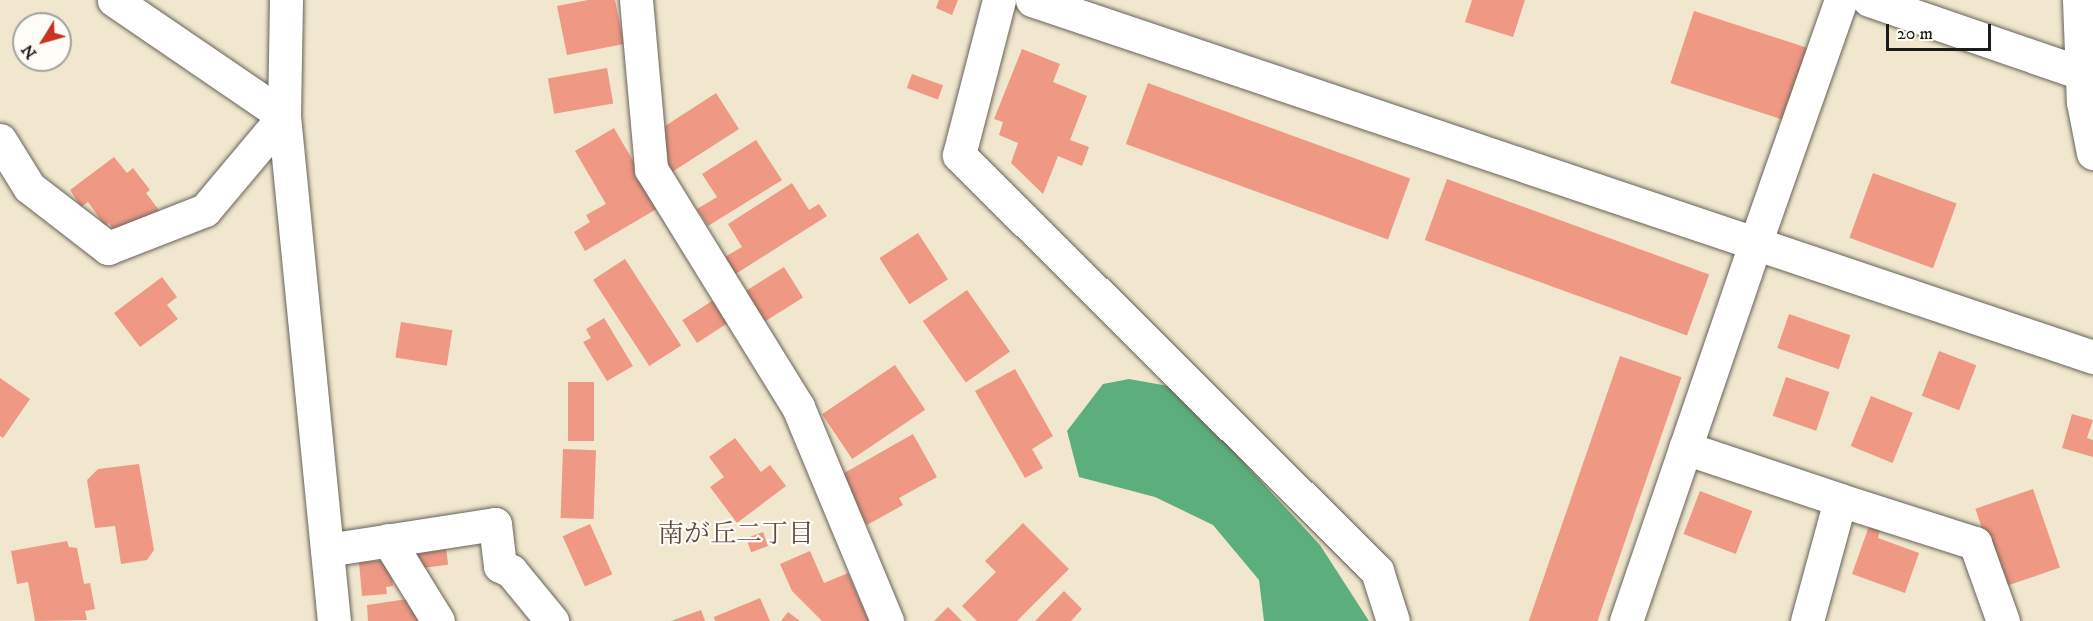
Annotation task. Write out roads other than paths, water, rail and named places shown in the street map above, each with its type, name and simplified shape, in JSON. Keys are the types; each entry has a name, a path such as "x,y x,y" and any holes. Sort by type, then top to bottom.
{"street":[{"path":"114,0 284,116"},
{"path":"286,0 284,116 334,621"},
{"path":"636,0 651,169 798,407 887,621"},
{"path":"999,0 959,155 1377,571 1393,621"},
{"path":"1032,0 2093,357"},
{"path":"1626,621 1841,0"},
{"path":"1869,0 2087,75"},
{"path":"2079,0 2087,75 2083,102 2093,153"},
{"path":"0,140 29,187 108,248 205,210 284,116"},
{"path":"1685,448 1975,543 2003,621"},
{"path":"1807,621 1840,500"},
{"path":"327,550 495,524 500,566 511,570 552,621"},
{"path":"388,540 438,621"}],"district":[{"name":"南が丘二丁目","path":"736,535"}]}
